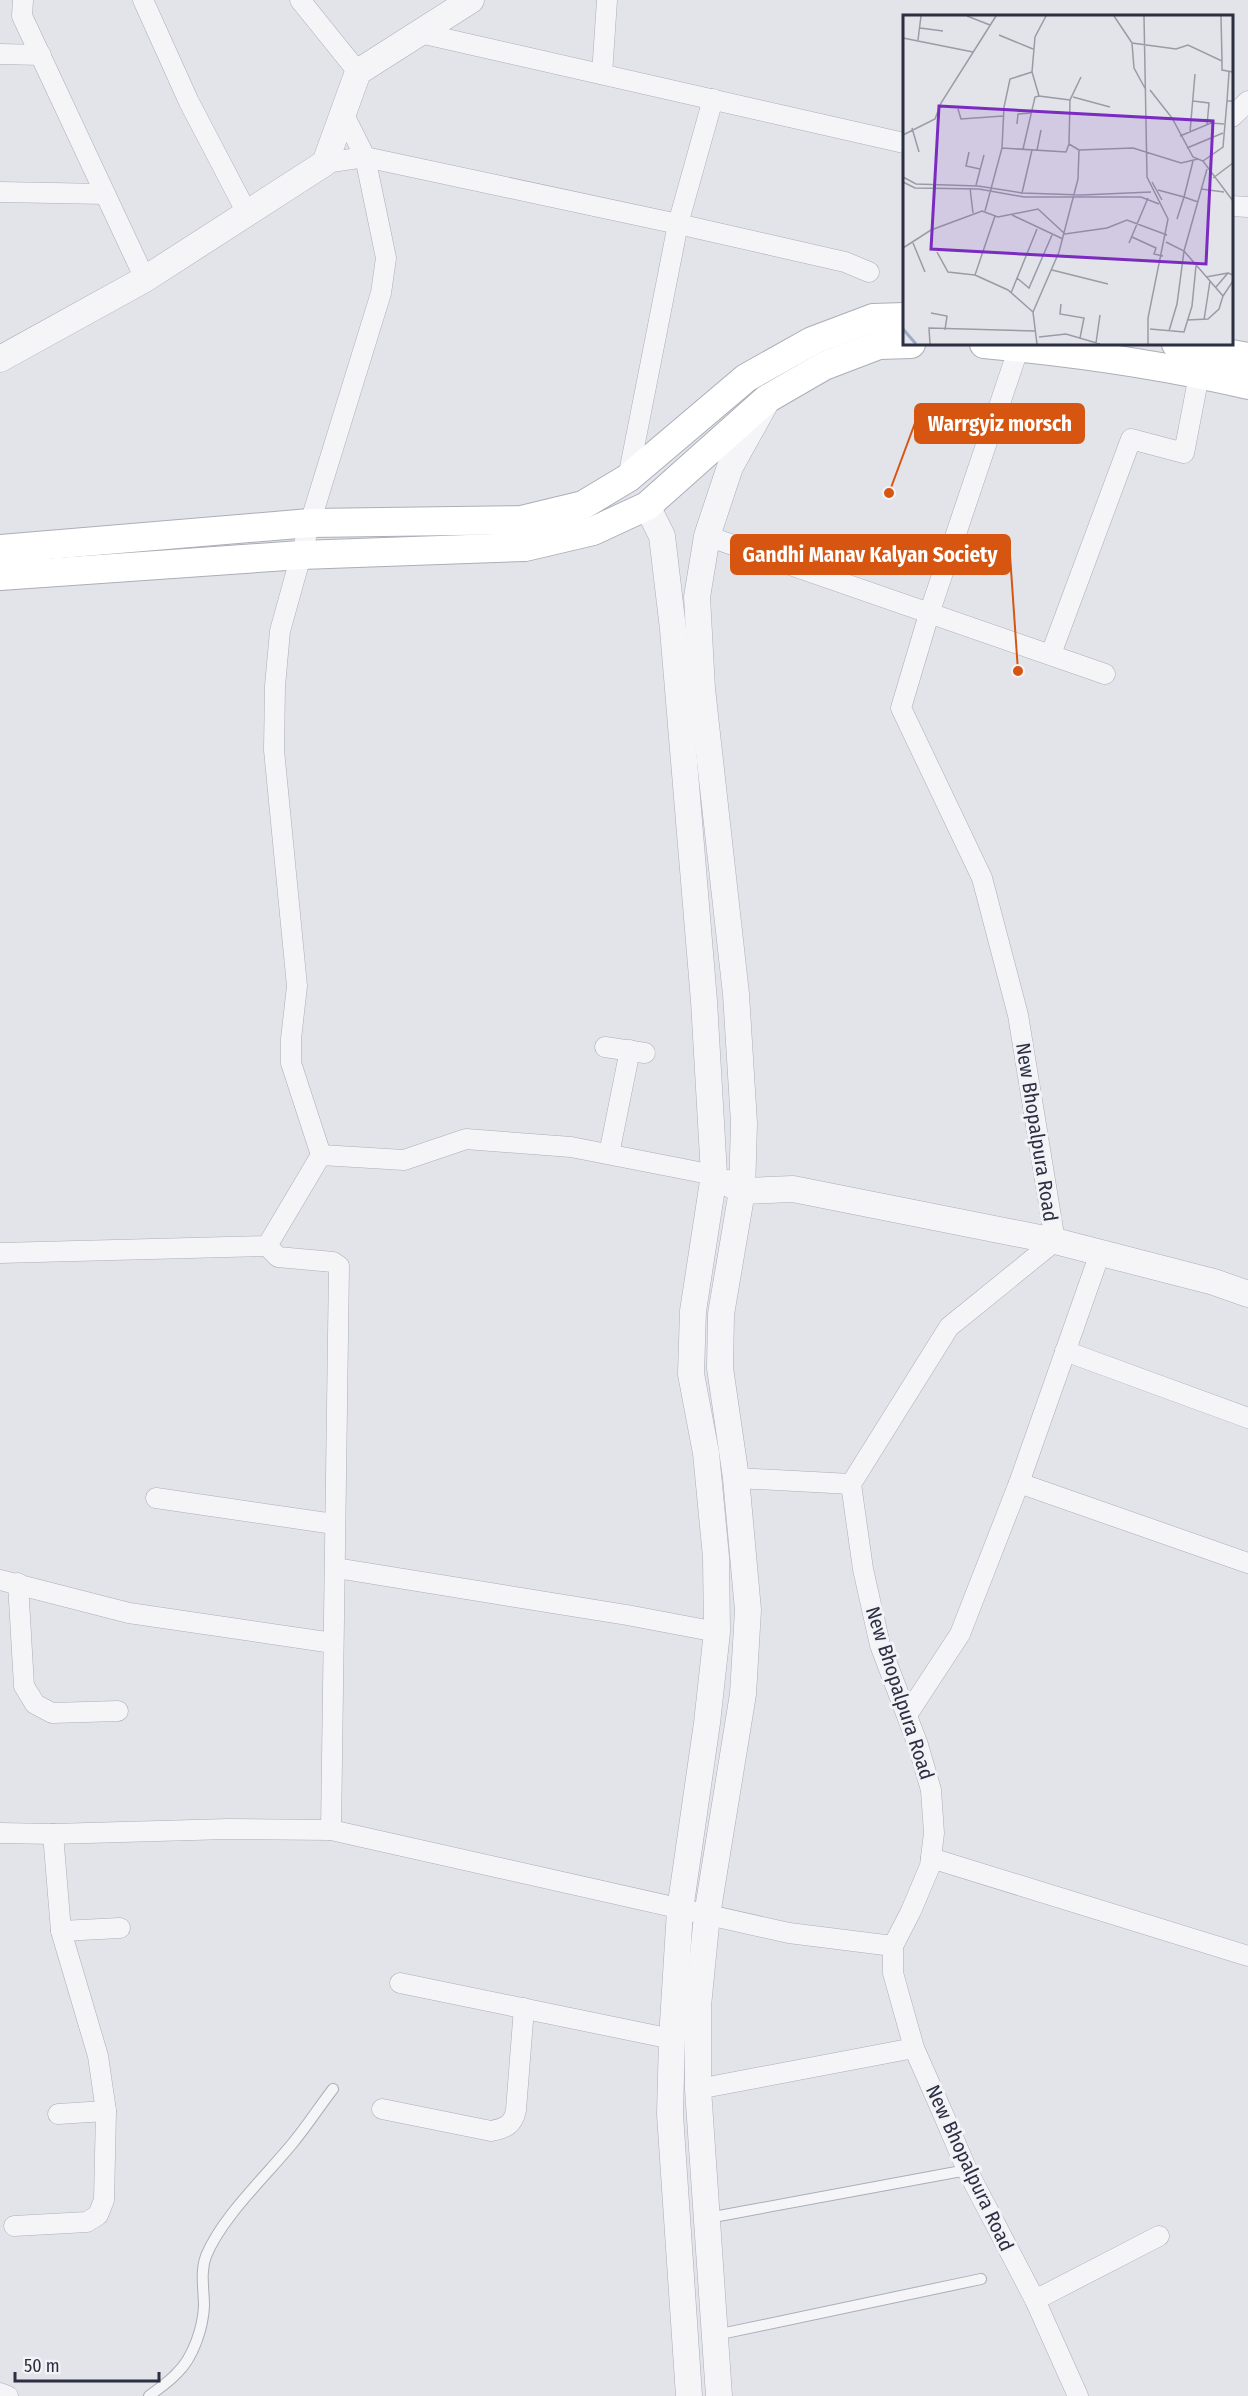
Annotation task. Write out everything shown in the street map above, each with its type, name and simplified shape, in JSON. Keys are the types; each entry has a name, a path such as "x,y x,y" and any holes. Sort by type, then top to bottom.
{"main road":[{"path":"0,549 310,523 521,520 583,505 628,478 746,378 812,341 873,318 903,316"},
{"path":"0,576 301,555 525,547 593,531 647,506 767,399 824,366 879,345 903,344"},
{"path":"996,345 1081,350 1248,385"},
{"path":"1182,345 1248,357"}],"street":[{"path":"23,0 22,16 145,279"},
{"path":"143,0 189,102 247,213"},
{"path":"300,0 358,72"},
{"path":"325,163 358,72 471,0"},
{"path":"602,74 607,0"},
{"path":"420,33 903,143"},
{"path":"0,54 40,55"},
{"path":"628,478 678,224 713,99"},
{"path":"1233,116 1248,102"},
{"path":"267,1246 321,1155 291,1063 297,986 274,750 275,686 280,631 310,523 381,293 386,258 365,157 343,113"},
{"path":"0,359 145,279 325,163 365,157 845,262 869,272"},
{"path":"0,192 105,194"},
{"path":"1233,206 1248,207"},
{"name":"New Bhopalpura Road","path":"1019,347 929,614 901,708 982,878 1018,1015 1055,1241 949,1327 851,1484 863,1569 880,1645 907,1715 931,1790 934,1833 931,1858 911,1911 893,1946 893,1973 914,2048 967,2170 1035,2300 1078,2396"},
{"path":"1051,654 1131,439 1184,453 1199,375"},
{"path":"719,2396 698,2089 698,2006 707,1916 743,1694 748,1610 736,1478 720,1368 721,1314 742,1191 744,1123 736,994 702,689 697,597 707,536 730,467 767,399"},
{"path":"647,506 662,536 673,629 705,1012 714,1175 693,1311 691,1374 706,1453 716,1557 717,1632 707,1723 680,1910 670,2114 689,2396"},
{"path":"707,536 1105,674"},
{"path":"605,1047 637,1052 609,1154"},
{"path":"321,1155 404,1160 466,1139 572,1147 714,1175 742,1191 793,1189 1055,1241 1214,1282 1248,1294"},
{"path":"0,1253 267,1246 278,1257 333,1262 339,1266 331,1830"},
{"path":"907,1715 960,1634 1019,1484 1100,1253"},
{"path":"1065,1351 1248,1418"},
{"path":"736,1478 851,1484"},
{"path":"1019,1484 1248,1563"},
{"path":"156,1498 334,1524"},
{"path":"336,1568 605,1611 717,1632"},
{"path":"118,1711 52,1713 35,1704 24,1686 9,1582 129,1613 333,1642"},
{"path":"0,1833 53,1834 228,1829 331,1830 789,1933 893,1946"},
{"path":"14,2226 87,2222 98,2214 104,2200 106,2111 98,2056 61,1932 53,1834"},
{"path":"931,1858 1248,1956"},
{"path":"61,1932 120,1928"},
{"path":"400,1983 672,2039"},
{"path":"382,2109 491,2132 505,2128 514,2121 516,2110 524,2008"},
{"path":"698,2089 914,2048"},
{"path":"58,2114 106,2111"},
{"path":"1035,2300 1159,2236"},
{"path":"0,2393 8,2396"}],"lane":[{"path":"149,2396 178,2372 192,2352 202,2316 202,2276 206,2257 216,2240 333,2089"},
{"path":"708,2218 967,2170"},
{"path":"716,2335 981,2279"}],"place":[{"name":"Warrgyiz morsch","path":"889,493"},
{"name":"Gandhi Manav Kalyan Society","path":"1018,671"}]}
